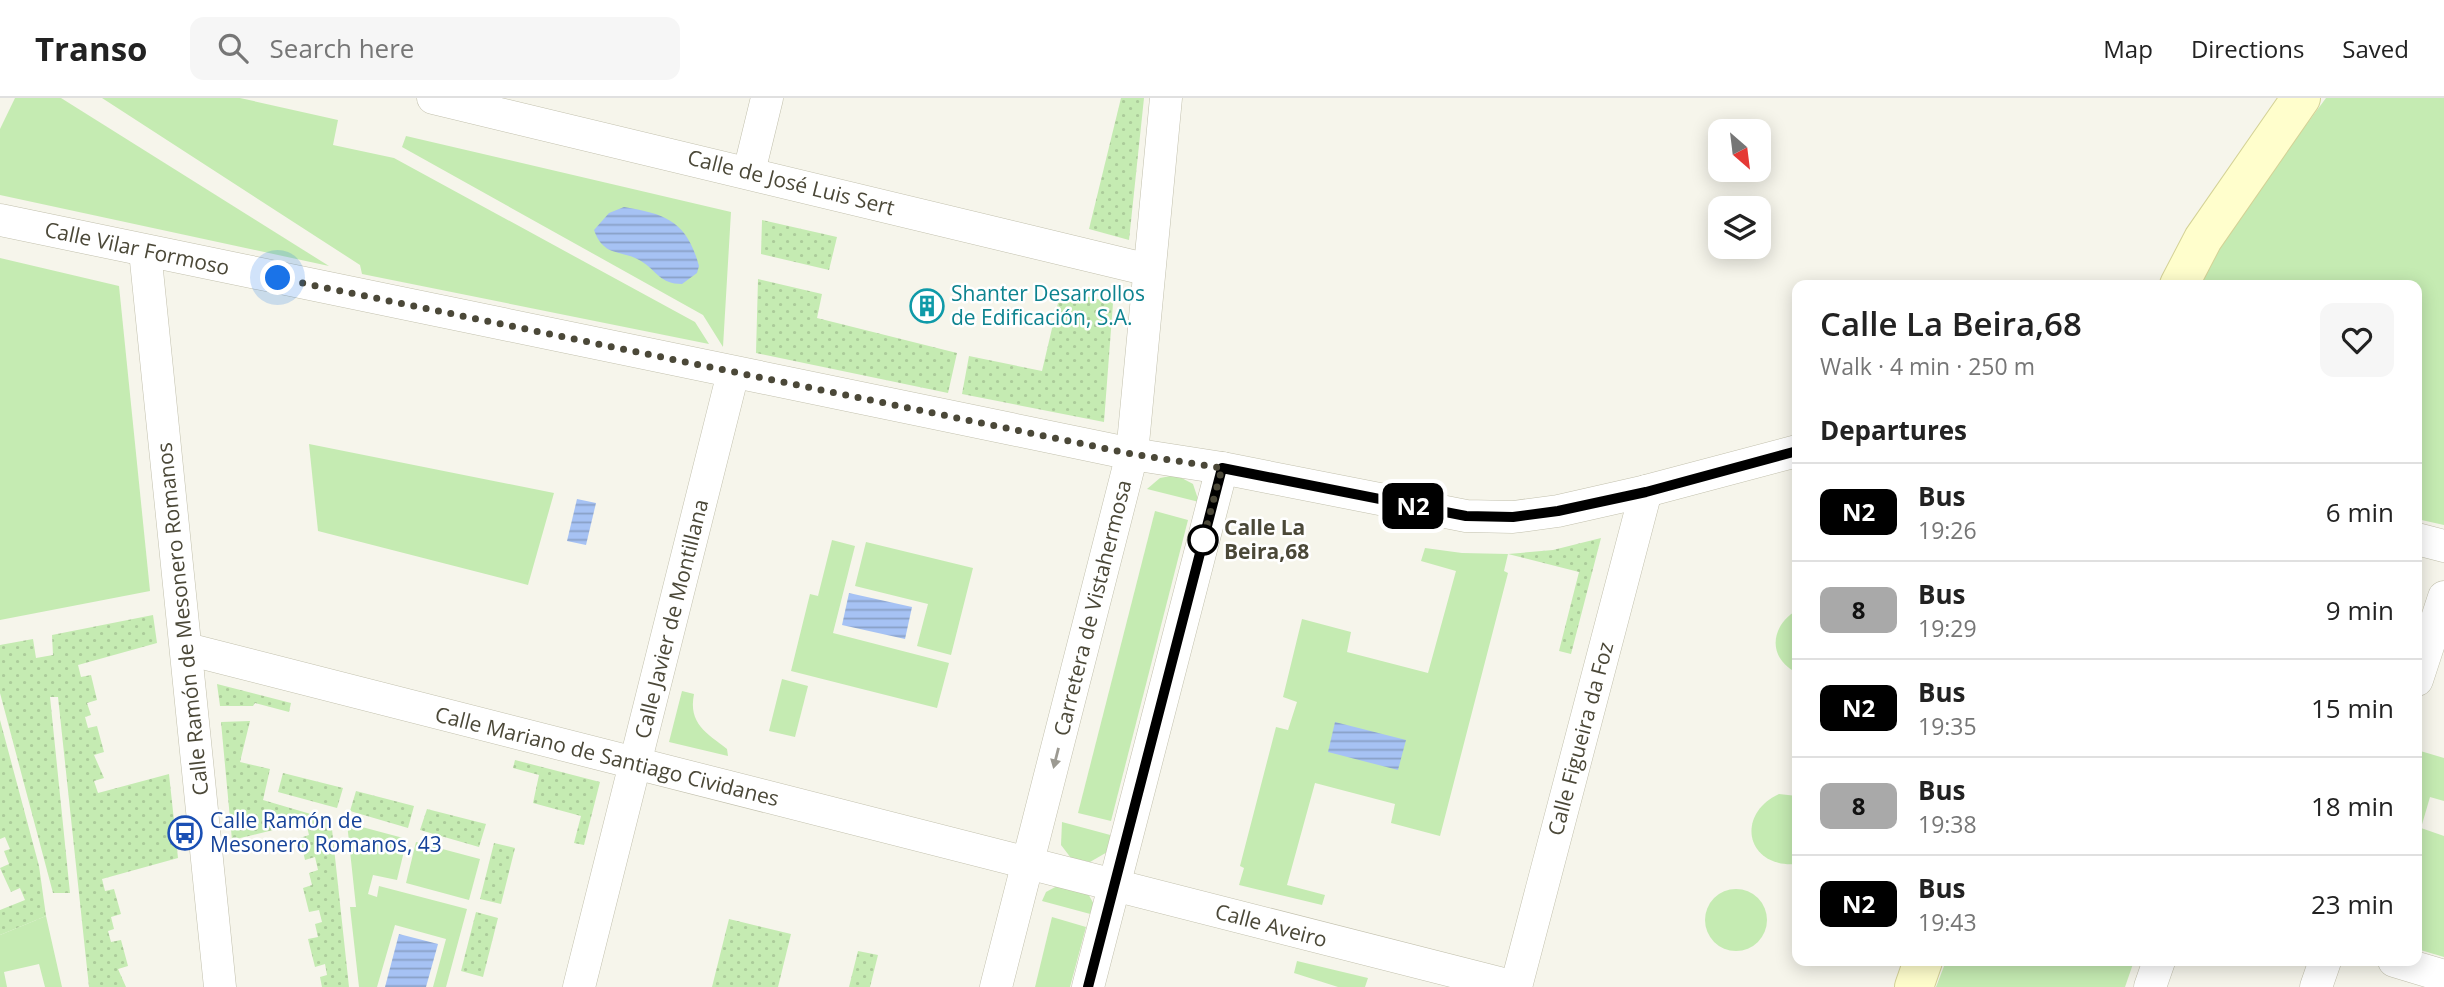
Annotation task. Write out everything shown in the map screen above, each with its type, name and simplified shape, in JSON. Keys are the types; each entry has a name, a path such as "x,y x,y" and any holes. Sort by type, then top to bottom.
{"street":[{"name":"Calle de José Luis Sert","path":"433,98 1149,270"},
{"path":"749,173 766,98"},
{"name":"Carretera de Vistahermosa","path":"996,987 1132,454 1166,98"},
{"path":"2182,280 2203,239 2301,98"},
{"name":"Calle Vilar Formoso","path":"0,220 1132,454 1222,468 1466,516 1513,517 1558,511 1646,492 1792,452"},
{"name":"Calle Ramón de Mesonero Romanos","path":"145,250 220,987"},
{"name":"Calle Javier de Montillana","path":"579,987 733,373"},
{"path":"1088,987 1222,468"},
{"name":"Calle Figueira da Foz","path":"1515,987 1646,492"},
{"path":"2422,540 2444,546"},
{"path":"2422,665 2444,597"},
{"name":"Calle Mariano de Santiago Cividanes","path":"187,649 635,765 1028,862"},
{"name":"Calle Aveiro","path":"1028,862 1241,919 1515,987"},
{"path":"1914,987 1921,966"},
{"path":"2150,987 2158,966"},
{"path":"2316,987 2323,966"},
{"path":"2411,966 2444,976"}],"green space":[{"path":"15,98 61,98 329,266 0,195 0,129"},
{"path":"102,98 240,98 338,120 333,145 394,158 695,322 709,344 362,274 360,265"},
{"path":"1121,98 1144,98 1129,240 1089,229"},
{"path":"2326,98 2444,98 2444,525 2422,520 2422,280 2200,280 2203,265"},
{"path":"406,136 731,212 723,347 703,315 402,147"},
{"path":"762,220 837,237 829,270 761,254"},
{"path":"0,258 119,286 150,591 0,620"},
{"path":"758,279 822,294 817,318 957,353 948,393 756,353"},
{"path":"1061,290 1113,303 1104,422 962,394 969,356 1042,371"},
{"path":"309,444 554,493 528,585 318,531"},
{"path":"1176,475 1193,484 1199,502 1147,489 1160,478"},
{"path":"1155,511 1188,520 1111,821 1078,813"},
{"path":"1601,538 1571,654 1559,651 1579,572 1508,554 1553,550"},
{"path":"832,540 855,546 833,633 949,663 937,708 791,671 810,594 818,596"},
{"path":"866,542 973,568 951,655 917,646 928,604 855,586"},
{"path":"1425,548 1462,553 1508,554 1504,571 1508,573 1440,836 1391,823 1395,804 1315,783 1287,885 1325,895 1322,905 1239,885 1244,868 1240,866 1276,727 1288,730 1297,702 1283,697 1302,619 1351,632 1347,652 1428,673 1456,571 1421,561"},
{"path":"1792,614 1792,670 1781,659 1776,642 1781,624"},
{"path":"153,615 157,643 78,665 81,677 91,675 97,700 87,703 91,715 85,717 88,728 97,726 104,752 94,755 104,778 94,781 98,793 169,774 178,858 102,879 105,891 114,889 121,914 111,917 114,929 108,931 111,942 121,940 128,966 118,969 126,987 89,987 58,697 50,697 70,893 53,893 0,693 0,645 33,639 36,658 53,655 52,635"},
{"path":"782,679 808,686 795,737 769,731"},
{"path":"217,684 291,703 289,712 255,703 253,706 220,706"},
{"path":"682,691 694,694 694,713 697,720 706,732 727,749 728,756 669,742"},
{"path":"0,720 39,866 46,916 0,935 0,910 25,900 20,888 11,892 0,868 9,864 4,851 10,849 5,837 0,839"},
{"path":"250,721 240,762 270,769 263,800 331,820 349,987 322,987 320,977 327,975 325,964 315,967 308,939 318,937 315,924 322,922 319,910 309,912 303,888 312,885 309,873 318,870 315,857 305,860 300,838 309,835 306,822 232,840 221,722"},
{"path":"2422,751 2444,758 2444,801 2430,797 2422,825"},
{"path":"515,760 600,782 584,845 574,843 581,816 533,803 539,775 513,768"},
{"path":"283,773 343,788 337,808 278,792"},
{"path":"356,791 414,806 408,828 350,811"},
{"path":"1779,794 1792,795 1792,864 1767,858 1757,850 1752,839 1756,814 1765,803"},
{"path":"427,809 486,824 479,847 420,830"},
{"path":"1062,822 1114,836 1109,851 1090,862 1071,858 1061,845"},
{"path":"347,823 407,839 397,880 373,875 368,894 377,897 379,886 467,909 446,987 433,987 446,939 395,925 377,987 359,987 350,907 356,907"},
{"path":"2422,828 2444,836 2444,957 2422,950"},
{"path":"416,842 480,859 469,900 406,883"},
{"path":"494,843 515,848 501,904 480,899"},
{"path":"1059,885 1087,892 1095,906 1094,915 1042,901 1046,892"},
{"path":"1730,889 1742,889 1758,898 1765,908 1765,932 1758,942 1742,951 1730,951 1719,946 1710,937 1705,926 1705,914 1710,903 1719,894"},
{"path":"476,912 498,918 483,977 461,971"},
{"path":"46,916 62,987 45,987 39,964 4,972 7,987 0,987 0,935"},
{"path":"1052,917 1086,927 1070,987 1035,987"},
{"path":"729,919 791,934 778,987 712,987"},
{"path":"858,951 878,955 870,987 849,987"},
{"path":"1297,961 1368,978 1365,987 1338,987 1294,973"},
{"path":"1944,966 2132,966 2125,987 1936,987"}],"water":[{"path":"624,207 663,217 681,230 694,251 699,266 697,273 682,284 669,282 634,257 614,252 603,245 594,230 609,213"},
{"path":"577,499 596,503 586,545 567,541"},
{"path":"849,593 912,607 905,639 842,625"},
{"path":"1335,722 1406,740 1398,770 1328,752"},
{"path":"399,934 438,944 426,987 385,987"}],"bus line":[{"name":"N2","path":"1088,987 1222,468 1466,516 1513,517 1558,511 1646,492 1792,452"}],"place":[{"name":"Shanter Desarrollos de Edificación, S.A.","path":"927,306"},
{"name":"Calle La Beira,68","path":"1203,540"},
{"name":"Calle Ramón de Mesonero Romanos, 43","path":"185,833"}],"route":[{"path":"278,278 1132,454 1222,468 1203,540"}]}
